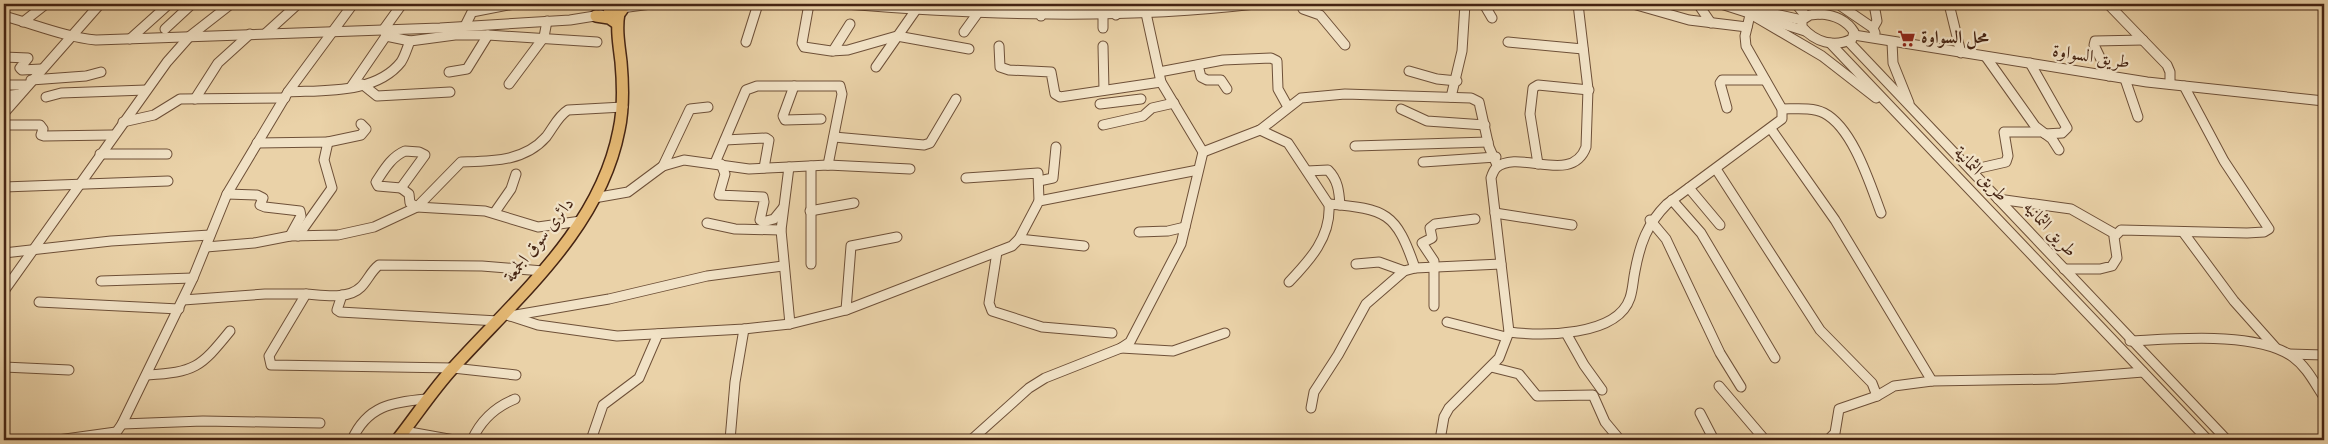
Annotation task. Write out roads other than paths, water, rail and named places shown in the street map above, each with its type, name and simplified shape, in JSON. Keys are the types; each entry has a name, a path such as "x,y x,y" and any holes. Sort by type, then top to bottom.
{"main road":[{"path":"594,16 609,18 618,12"},
{"name":"دائرى سوق الجمعة","path":"400,436 426,400 453,368 504,317 543,271 581,220 594,198 613,155 623,107 618,12"}],"street":[{"path":"23,22 46,4"},
{"path":"4,113 100,4"},
{"path":"130,39 169,4"},
{"path":"165,29 192,4"},
{"path":"4,291 112,135 170,58 190,36 230,4"},
{"path":"266,33 298,4"},
{"path":"116,432 147,375 181,304 227,194 286,94 353,4"},
{"path":"351,87 402,4"},
{"path":"465,26 472,12 514,4"},
{"path":"4,16 88,40 332,30 385,32 547,21 594,16 651,4"},
{"path":"746,42 758,4"},
{"path":"810,4 802,43 804,47 844,52 897,36 969,50"},
{"path":"845,4 919,7 977,14 1003,10"},
{"path":"983,4 986,8 1040,16 1148,14 1184,8 1255,4"},
{"path":"1040,16 1041,4"},
{"path":"1111,4 1116,14"},
{"path":"971,440 1029,388 1045,378 1121,348 1130,342 1181,244 1203,152 1161,82 1148,14 1144,4"},
{"path":"1301,4 1303,9 1320,15 1345,45"},
{"path":"1450,97 1457,81 1465,34 1465,4"},
{"path":"1481,4 1485,6 1492,18"},
{"path":"1423,162 1492,156 1510,162 1568,164 1582,155 1589,122 1589,90 1578,4"},
{"path":"1633,4 1683,19 1747,27"},
{"path":"1698,4 1711,23"},
{"path":"1722,4 1805,31 1816,38 1830,43"},
{"path":"1447,322 1507,334 1566,333 1605,323 1626,306 1642,237 1650,220 1672,200 1771,129 1784,116 1782,108 1746,46 1747,27 1752,14 1759,4"},
{"path":"1796,4 1804,18"},
{"path":"1752,14 1804,18 1820,14 1811,4"},
{"path":"1838,4 1872,28 1878,40"},
{"path":"1872,28 1877,20 1874,4"},
{"path":"1949,4 1961,53"},
{"path":"2108,4 2169,69 2170,84"},
{"path":"876,67 919,7"},
{"path":"964,32 977,14"},
{"path":"1752,14 1822,56 1874,97 1892,108"},
{"name":"طريق الثمانيه","path":"1820,14 1833,16 1845,21 1852,28 1851,38 1911,108 2227,440"},
{"path":"1103,15 1103,28"},
{"path":"1804,18 1801,23 1805,31"},
{"path":"509,84 544,37 547,21"},
{"path":"833,51 850,24"},
{"path":"385,32 410,41 455,35 488,35 544,37 597,42"},
{"path":"195,98 218,63 250,34"},
{"path":"449,72 467,69 488,35"},
{"name":"طريق السواوة","path":"1830,43 1851,38 1878,40 2109,76 2324,101"},
{"path":"2109,76 2094,45 2095,41 2143,40"},
{"path":"122,122 154,115 168,108 178,99 286,94 351,87 362,84 393,70 401,62 410,41"},
{"path":"1508,42 1583,48"},
{"path":"1892,42 1892,63 1911,108"},
{"name":"طريق الثمانية","path":"1830,43 2208,440"},
{"path":"999,46 1000,67 1009,70 1051,72 1057,96 1161,82"},
{"path":"1103,46 1105,60 1103,64 1100,108 1141,99"},
{"path":"4,56 28,58 20,68 22,70 41,69"},
{"path":"1986,57 2042,133 2053,138 2059,150"},
{"path":"1159,72 1236,58 1272,58 1277,61 1276,81 1281,97 1288,107"},
{"path":"1971,170 2006,162 2008,156 2004,132 2062,133 2067,128 2030,63"},
{"path":"1198,65 1201,77 1207,80 1221,80 1227,89"},
{"path":"1409,71 1438,80 1457,81"},
{"path":"4,85 86,76 101,72"},
{"path":"2125,78 2138,116"},
{"path":"1727,108 1720,83 1722,80 1765,80"},
{"path":"362,84 374,94 382,96 450,92"},
{"path":"1538,164 1530,114 1533,88 1538,85 1589,90"},
{"path":"783,208 774,219 763,222 760,220 764,202 763,197 721,196 720,194 725,174 718,163 725,140 746,90 757,86 840,86 842,89 828,165"},
{"path":"794,86 783,116 785,120 821,119"},
{"path":"2064,270 2100,269 2112,266 2117,258 2113,239 2115,234 2121,230 2257,233 2267,231 2269,228 2212,142 2184,86"},
{"path":"46,96 56,93 146,90"},
{"path":"4,96 20,94"},
{"path":"1203,152 1260,130 1301,98 1345,94 1450,97 1476,99 1481,106 1488,142 1497,165"},
{"path":"834,137 924,145 930,143 956,99"},
{"path":"1103,125 1143,116 1152,108 1174,103"},
{"path":"206,247 254,243 294,236 338,235 374,227 416,207 461,162 495,161 528,153 541,143 563,113 568,110 623,107"},
{"path":"663,166 690,109 708,107"},
{"path":"1782,108 1817,112 1830,117 1857,153 1881,213"},
{"path":"1401,109 1427,121 1485,125"},
{"path":"257,143 328,142 360,135 366,129 361,124"},
{"path":"4,125 40,125 43,129 41,135 44,136 112,135"},
{"path":"1771,129 1797,163 1932,380"},
{"path":"1260,130 1270,137 1285,140 1328,204 1326,230 1322,240 1289,282"},
{"path":"725,140 766,138 769,140 764,168"},
{"path":"294,236 332,188 324,163 324,151 328,142"},
{"path":"1355,146 1488,142"},
{"path":"1039,180 1053,178 1056,147"},
{"path":"401,188 424,158 424,154 406,151 396,155 376,182 378,186 401,188 409,194 410,203 416,207 494,212 538,227 581,220"},
{"path":"100,154 167,154"},
{"path":"594,198 628,192 663,166 684,160 718,163 749,169 828,165 910,169"},
{"path":"1440,440 1444,417 1449,408 1491,367 1498,358 1507,334 1491,178 1492,171 1497,165 1510,162"},
{"path":"811,166 811,264"},
{"path":"789,167 781,230 790,324"},
{"path":"1716,169 1820,330 1872,383 1877,396"},
{"path":"1039,201 1198,170"},
{"path":"1307,171 1328,170 1334,176 1339,185 1340,205"},
{"path":"342,295 337,310 340,312 504,317 570,331 617,336 744,329 790,324 846,310 1012,246 1019,239 1039,201 1038,173 966,178"},
{"path":"494,212 511,190 516,174"},
{"path":"4,187 168,181"},
{"path":"1689,188 1720,225"},
{"path":"227,194 257,195 263,198 260,205 268,208 300,212 301,216 294,236"},
{"path":"1998,198 2071,209 2115,234"},
{"path":"1672,200 1701,233 1775,358"},
{"path":"810,211 854,203"},
{"path":"1328,204 1381,212 1392,218 1403,234 1415,268"},
{"path":"1495,213 1572,225"},
{"path":"1434,306 1435,267 1431,254 1422,246 1422,243 1432,238 1430,228 1435,224 1476,218"},
{"path":"1650,220 1666,239 1720,353 1740,387"},
{"path":"707,222 735,230 781,230"},
{"path":"1139,232 1168,231 1185,228"},
{"path":"2183,232 2234,301 2275,347 2298,361 2324,397"},
{"path":"4,252 210,235"},
{"path":"846,310 851,246 897,237"},
{"path":"1019,239 1084,246"},
{"path":"997,252 989,303 992,311 1042,327 1112,333"},
{"path":"1356,264 1379,262 1404,271"},
{"path":"1311,408 1314,392 1319,382 1338,355 1366,304 1404,271 1415,268 1501,264"},
{"path":"39,302 181,304 265,294 342,295 357,290 374,268 383,265 482,266 543,271"},
{"path":"504,317 610,299 707,276 783,266"},
{"path":"101,281 193,278"},
{"path":"306,294 271,351 269,362 272,365 326,364 453,368 516,376"},
{"path":"730,440 735,382 744,329"},
{"path":"147,375 195,370 202,365 230,331"},
{"path":"1121,348 1161,352 1173,351 1225,332"},
{"path":"1566,333 1584,365 1602,390"},
{"path":"591,440 603,405 639,378 658,334"},
{"path":"2115,342 2197,338 2275,347"},
{"path":"2288,354 2324,355"},
{"path":"4,367 69,370"},
{"path":"1491,367 1519,374 1537,396 1593,396 1605,422 1620,440"},
{"path":"1828,440 1835,433 1839,410 1877,396 1894,386 1932,380 2056,379 2144,372"},
{"path":"1719,386 1765,440"},
{"path":"472,440 476,430 491,413 502,403 515,399"},
{"path":"352,440 356,427 370,414 386,404 402,400 426,400"},
{"path":"1700,413 1714,440"},
{"path":"58,440 203,420 320,423"},
{"path":"400,436 454,440"}],"place":[{"name":"محل السواوة","path":"1907,39"}]}
